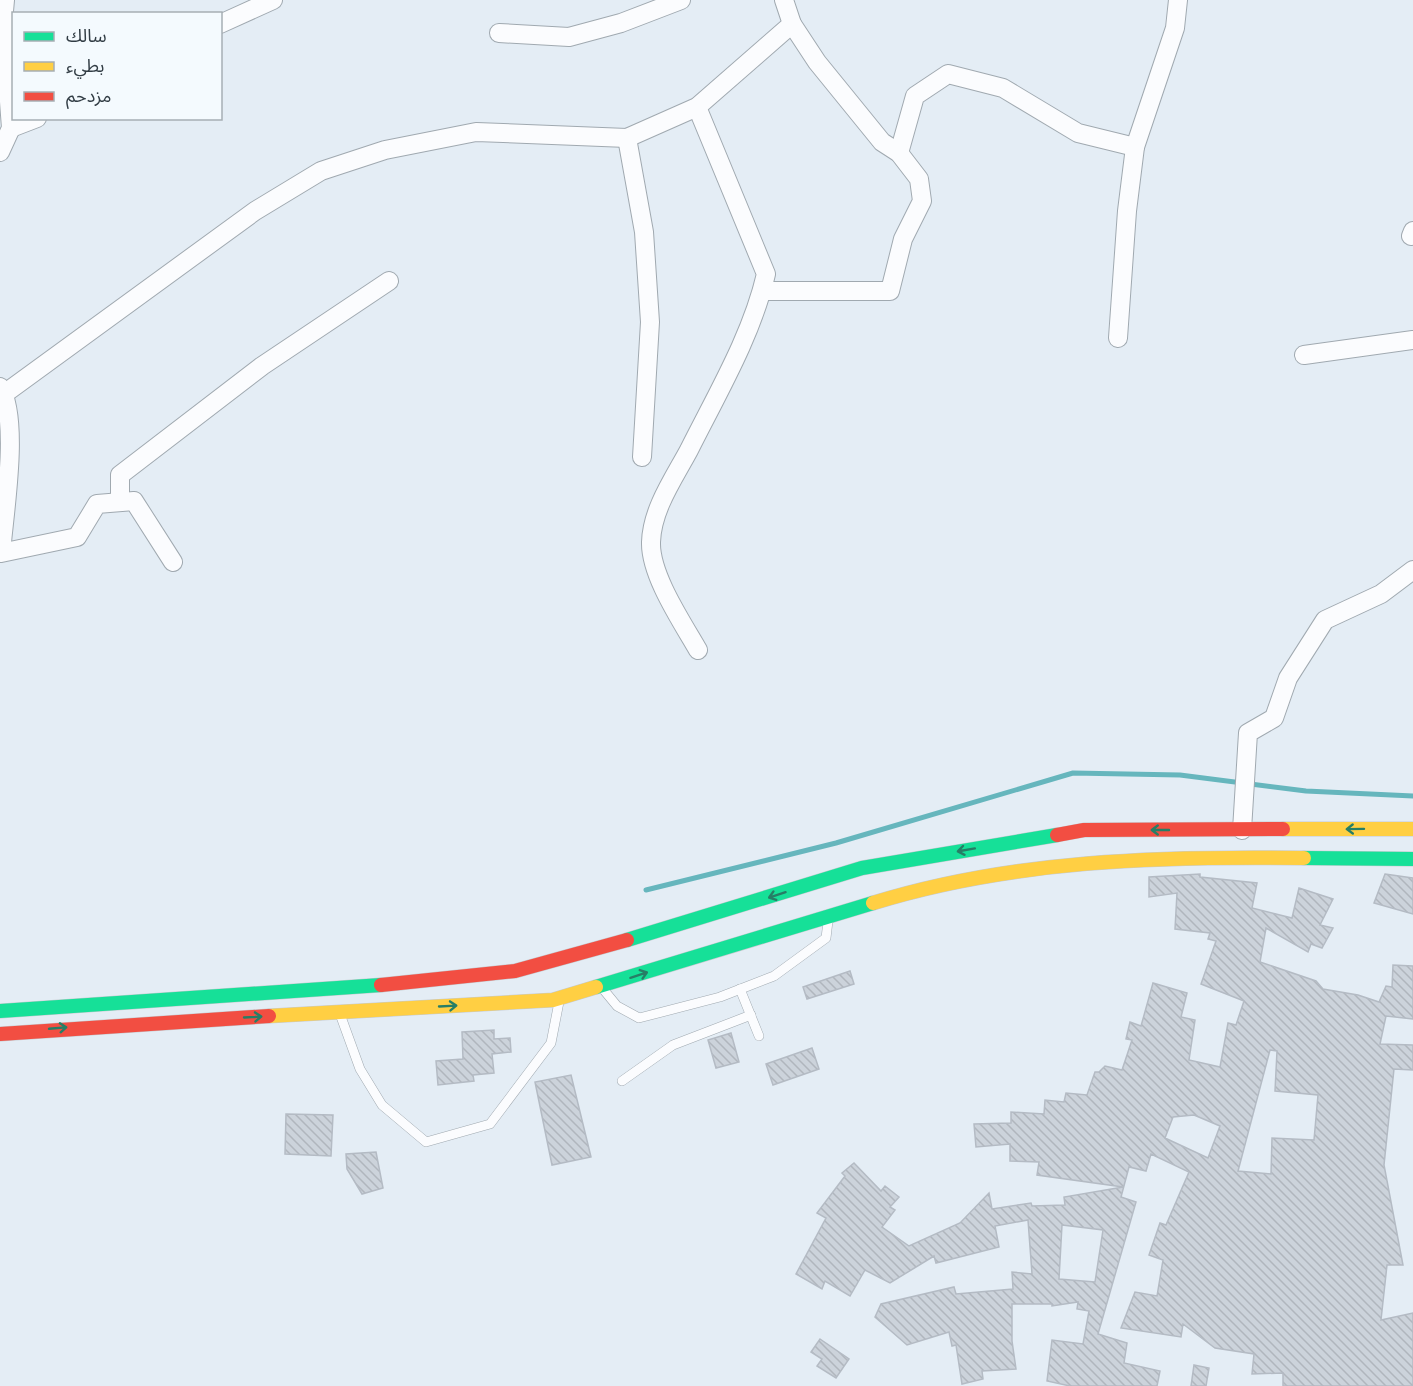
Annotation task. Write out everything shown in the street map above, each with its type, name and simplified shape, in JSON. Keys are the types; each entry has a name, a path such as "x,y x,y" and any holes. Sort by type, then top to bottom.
{"main road":[{"path":"0,1011 322,991 515,971 695,921 862,868 1084,830 1413,828"},
{"path":"0,1034 62,1028 560,998 602,987 828,914 908,892 984,876 1057,866 1220,857 1413,859"}],"street":[{"path":"0,152 11,128 3,22 5,0"},
{"path":"222,23 273,0"},
{"path":"499,33 569,37 621,23 681,0"},
{"path":"762,291 890,291 903,239 922,201 919,179 899,153 882,142 818,62 792,24 784,0"},
{"path":"1118,338 1127,211 1135,147 1175,28 1178,0"},
{"path":"173,562 134,501 97,504 77,537 1,553 10,421 2,393 236,224 321,171 385,150 476,132 627,138 697,107 792,24"},
{"path":"899,153 915,96 948,74 1003,88 1078,133 1135,147"},
{"path":"697,107 766,274 762,291 736,352 659,508 651,543 662,586 698,650"},
{"path":"11,128 32,120"},
{"path":"627,138 644,232 650,322 642,457"},
{"path":"120,502 120,475 262,366 389,281"},
{"path":"1304,355 1413,340"},
{"path":"1242,830 1248,733 1274,718 1288,678 1325,620 1381,594 1413,570"}],"lane":[{"path":"602,987 617,1006 639,1018 740,989 774,976 826,938 828,914"},
{"path":"740,989 759,1036"},
{"path":"339,1012 360,1069 382,1105 426,1142 490,1124 550,1043 560,998"},
{"path":"622,1081 673,1045 751,1015"}],"building":[{"path":"1200,874 1200,877 1257,883 1252,908 1292,918 1299,888 1333,899 1320,925 1333,928 1322,948 1311,944 1308,952 1266,928 1260,962 1316,981 1323,989 1358,995 1379,1002 1386,986 1392,987 1393,965 1413,966 1413,1019 1386,1016 1380,1044 1413,1045 1413,1070 1394,1069 1384,1165 1403,1265 1387,1265 1381,1320 1413,1313 1413,1386 1283,1386 1283,1373 1252,1374 1254,1354 1215,1348 1183,1324 1181,1337 1121,1328 1135,1292 1157,1296 1163,1260 1149,1255 1160,1223 1166,1225 1189,1172 1151,1154 1146,1171 1129,1167 1121,1197 1136,1202 1098,1334 1127,1343 1124,1363 1160,1371 1157,1386 1070,1386 1047,1381 1052,1340 1083,1344 1089,1311 1077,1309 1078,1302 1052,1306 1052,1304 1012,1304 1012,1341 1016,1369 982,1371 983,1379 962,1384 956,1345 952,1346 949,1332 907,1345 875,1317 881,1304 954,1287 956,1294 1013,1289 1012,1272 1032,1274 1028,1220 995,1226 999,1247 936,1263 934,1256 890,1283 865,1270 850,1296 825,1281 822,1289 796,1274 826,1218 817,1213 845,1176 842,1173 854,1163 881,1191 885,1186 899,1197 890,1207 895,1210 882,1227 909,1246 960,1223 989,1193 992,1209 1031,1203 1032,1206 1065,1205 1064,1197 1123,1187 1037,1175 1039,1162 1010,1161 1010,1144 976,1147 974,1124 1011,1123 1011,1112 1044,1114 1045,1100 1064,1102 1066,1093 1087,1095 1095,1072 1099,1072 1105,1066 1122,1070 1132,1040 1126,1039 1130,1022 1141,1026 1153,983 1187,993 1181,1017 1195,1020 1189,1060 1220,1067 1228,1023 1236,1025 1244,1001 1201,984 1216,941 1208,939 1210,933 1175,929 1177,893 1149,897 1149,877","holes":["1270,1050 1277,1051 1275,1091 1318,1095 1314,1140 1272,1138 1271,1174 1238,1171","1194,1115 1220,1126 1208,1158 1165,1138 1173,1117","1062,1225 1103,1230 1095,1282 1059,1279"]},
{"path":"1385,874 1413,878 1413,914 1374,903"},
{"path":"850,971 854,984 807,999 803,987"},
{"path":"494,1030 494,1039 510,1038 511,1052 492,1054 494,1073 473,1075 474,1081 438,1085 436,1061 463,1059 462,1032"},
{"path":"731,1033 739,1062 716,1068 708,1040"},
{"path":"812,1048 819,1069 773,1085 766,1064"},
{"path":"571,1075 591,1157 552,1165 535,1082"},
{"path":"286,1114 333,1115 331,1156 285,1154"},
{"path":"376,1152 383,1188 362,1194 347,1169 346,1154"},
{"path":"820,1339 849,1359 836,1378 817,1366 822,1359 811,1352"},
{"path":"1194,1365 1209,1368 1206,1386 1191,1386"}],"waterway":[{"path":"646,890 836,843 1073,773 1180,775 1306,791 1413,796"}],"traffic: fast":[{"path":"627,940 862,868 1057,835"},
{"path":"1304,858 1413,859"},
{"path":"596,987 873,903"},
{"path":"0,1011 381,985"}],"traffic: slow":[{"path":"1283,829 1413,829"},
{"path":"873,903 926,889 1032,869 1141,860 1304,858"},
{"path":"269,1016 553,1000 596,987"}],"traffic: jam":[{"path":"1057,835 1084,830 1283,829"},
{"path":"381,985 515,971 627,940"},
{"path":"0,1034 269,1016"}]}
